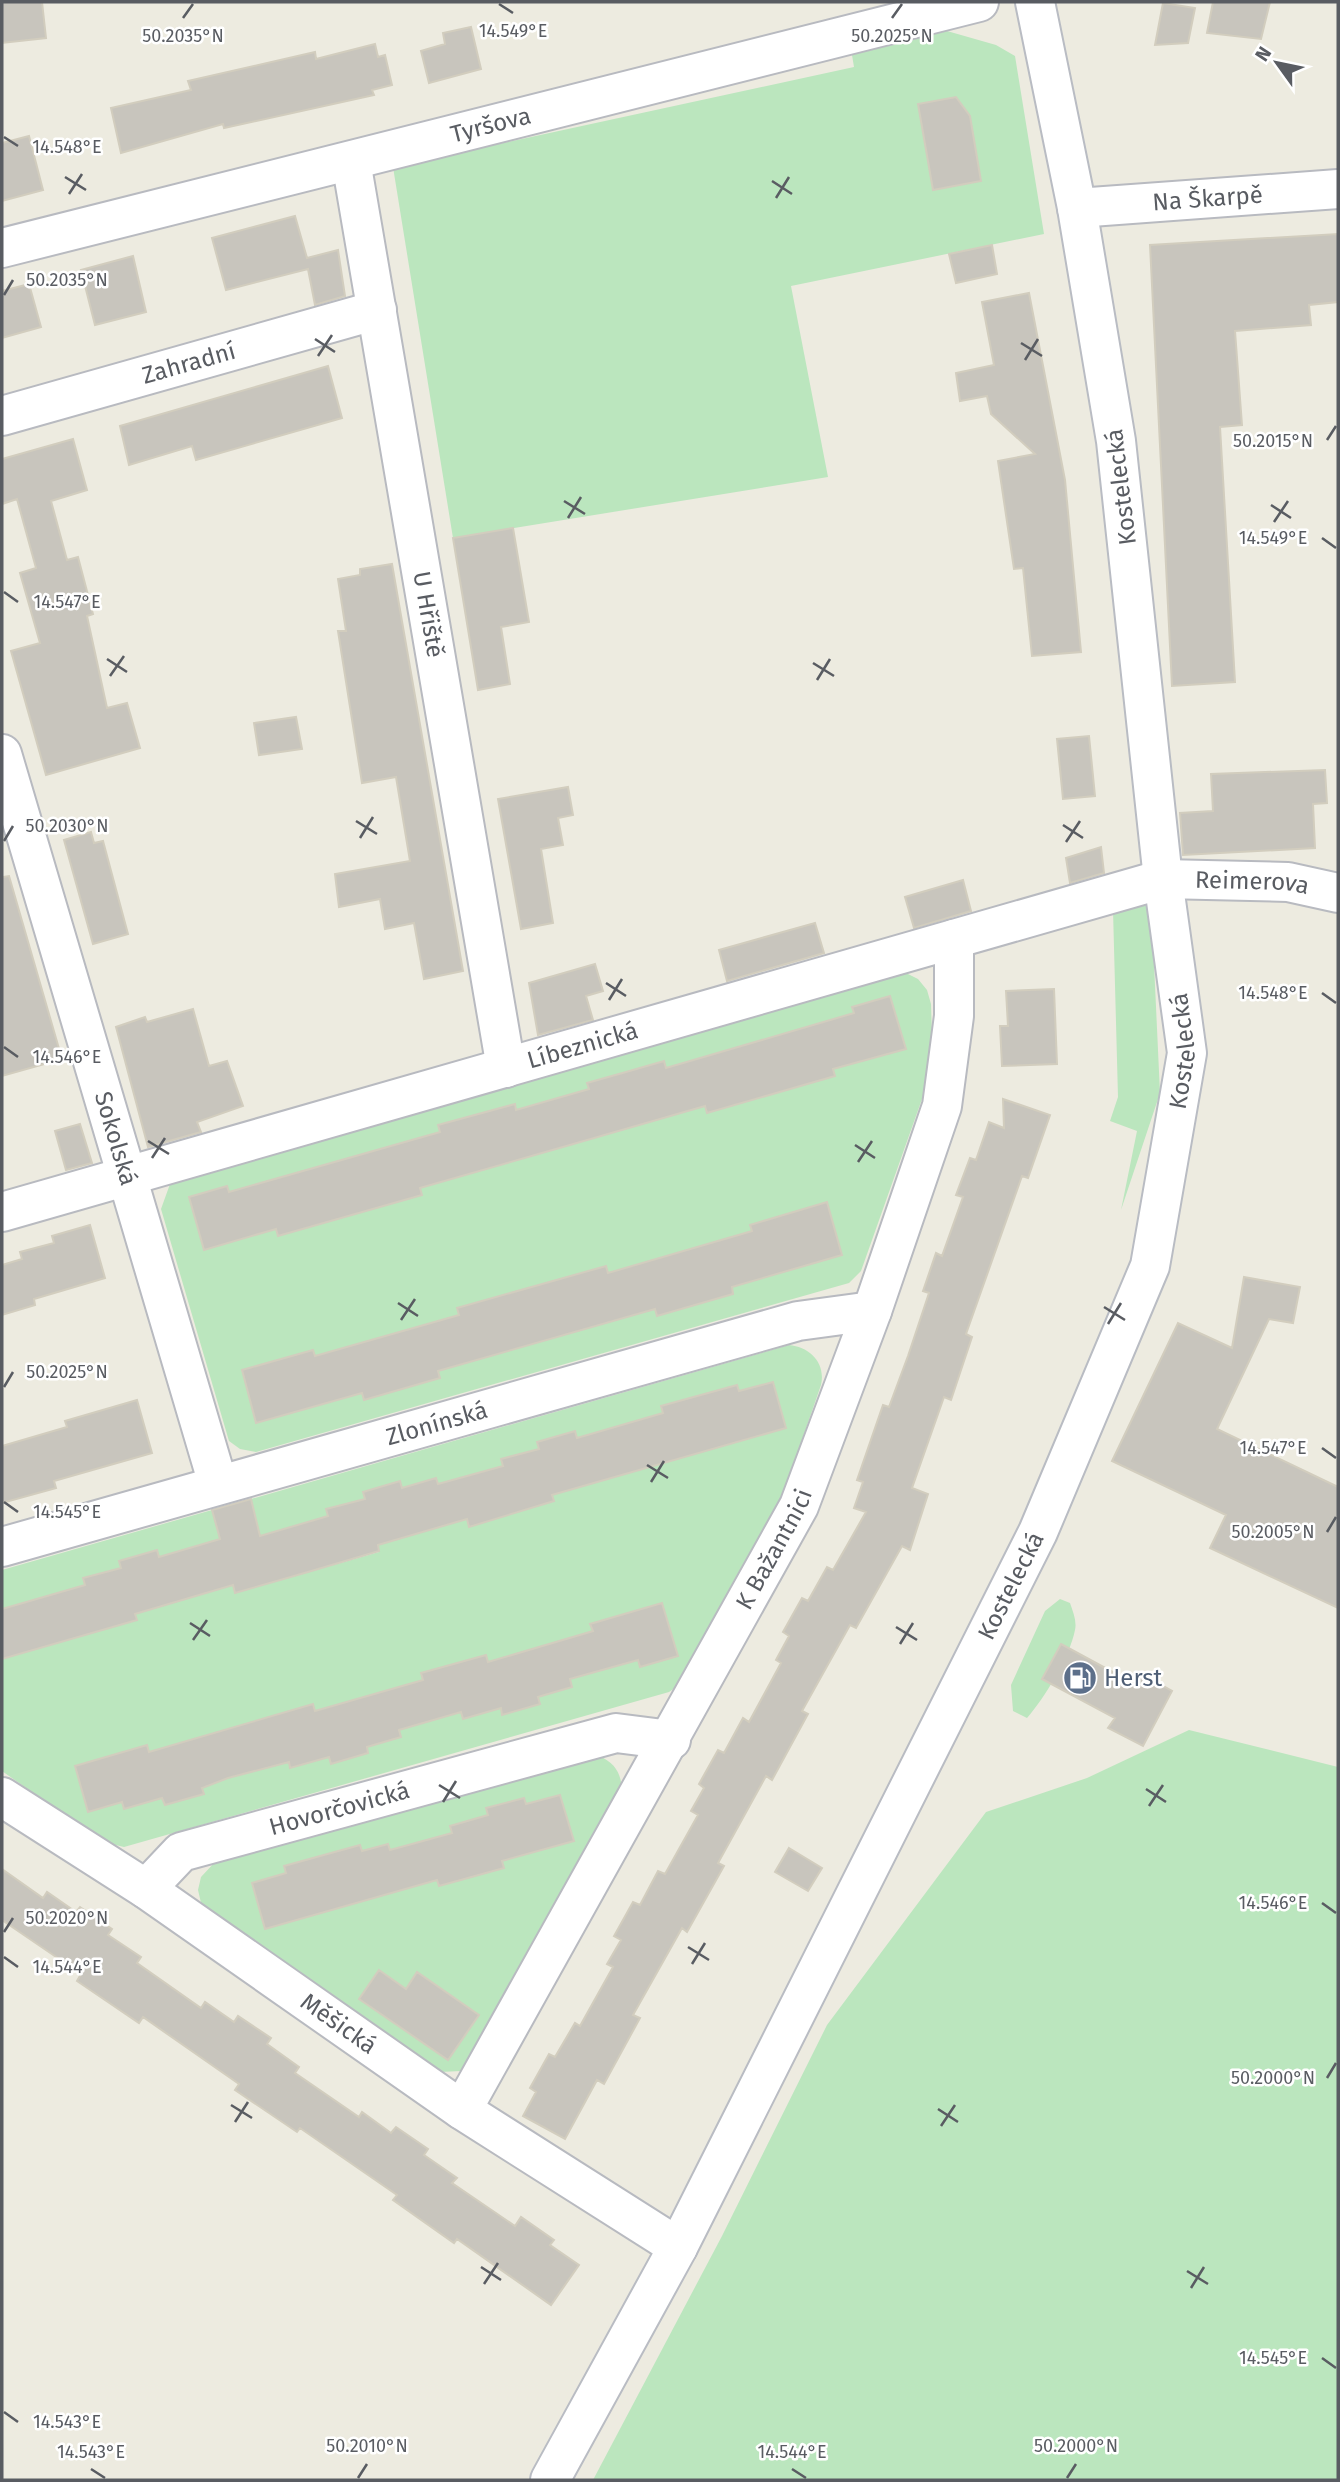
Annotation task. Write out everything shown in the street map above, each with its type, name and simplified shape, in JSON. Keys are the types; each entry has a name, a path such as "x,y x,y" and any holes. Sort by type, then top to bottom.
{"street":[{"name":"Tyršova","path":"2,248 979,2"},
{"name":"Kostelecká","path":"550,2480 678,2247 1038,1532 1150,1266 1187,1053 1163,880 1116,441 1077,208 1035,2"},
{"name":"U Hřiště","path":"351,160 506,1068"},
{"name":"Na Škarpě","path":"1077,208 1338,189"},
{"name":"Zahradní","path":"2,416 377,310"},
{"name":"Sokolská","path":"2,754 218,1484"},
{"name":"Reimerova","path":"1163,880 1288,882 1338,893"},
{"name":"Líbeznická","path":"2,1212 1163,880"},
{"name":"K Bažantnici","path":"462,2110 671,1740 799,1506 872,1311 942,1106 954,1016 954,939"},
{"name":"Zlonínská","path":"2,1547 798,1321 872,1311"},
{"name":"Hovorčovická","path":"146,1889 181,1852 194,1848 616,1732 671,1740"},
{"name":"Měšická","path":"2,1797 146,1889 462,2110 678,2247"}],"green space":[{"path":"947,31 996,45 1015,56 1044,234 791,286 828,477 453,538 393,167 854,67 852,55"},
{"path":"1151,899 1160,1093 1121,1210 1137,1131 1110,1121 1118,1097 1113,910"},
{"path":"888,974 908,974 918,979 927,990 931,1004 933,1068 861,1271 849,1283 256,1452 240,1449 229,1441 161,1209 170,1184 184,1176"},
{"path":"789,1345 810,1353 819,1363 822,1377 774,1521 685,1681 669,1692 124,1847 103,1842 2,1771 2,1570 212,1510 236,1593 379,1552 378,1545 449,1524 436,1478 402,1488 400,1481 363,1492 365,1499 327,1509 328,1516 260,1536 251,1499"},
{"path":"1060,1599 1070,1603 1073,1613 1075,1627 1072,1640 1056,1677 1027,1718 1013,1711 1011,1685 1045,1611"},
{"path":"1189,1730 1338,1767 1338,2480 593,2480 722,2236 827,2025 986,1812 1087,1778"},
{"path":"599,1756 617,1770 622,1793 461,2071 440,2072 202,1907 198,1890 201,1877 215,1862"}],"building":[{"path":"2,2 42,2 46,38 2,43"},
{"path":"1213,2 1270,2 1261,39 1207,33"},
{"path":"1163,3 1195,8 1188,43 1155,45"},
{"path":"471,27 481,69 429,83 421,51 445,44 443,33"},
{"path":"375,44 378,57 385,55 392,85 372,90 374,95 224,128 223,124 121,153 111,108 191,90 188,81 315,52 316,59"},
{"path":"956,97 970,116 981,181 933,190 918,104"},
{"path":"29,136 43,190 2,201 2,143"},
{"path":"295,216 307,258 338,250 345,296 315,305 308,269 226,290 212,238"},
{"path":"1338,234 1338,302 1309,305 1311,325 1235,331 1242,425 1220,427 1235,682 1172,686 1150,245"},
{"path":"992,245 997,274 956,283 949,254"},
{"path":"133,256 146,312 95,325 81,270"},
{"path":"29,284 41,327 2,338 2,291"},
{"path":"1029,293 1065,480 1081,652 1032,656 1023,568 1014,569 998,461 1035,454 991,414 987,396 960,401 956,373 994,365 982,302"},
{"path":"328,366 342,418 196,460 192,446 129,465 120,426"},
{"path":"73,439 87,490 51,501 67,560 78,557 93,614 87,616 107,708 127,703 140,748 46,775 11,651 40,643 20,573 36,568 17,499 2,504 2,459"},
{"path":"513,528 529,622 501,627 510,684 478,690 453,538"},
{"path":"392,564 463,971 424,979 414,923 385,929 380,899 339,907 335,874 410,861 396,777 362,783 338,631 346,631 338,579 360,575 360,569"},
{"path":"296,717 302,749 259,755 254,723"},
{"path":"1089,736 1095,796 1063,799 1057,739"},
{"path":"1325,770 1327,803 1313,804 1315,848 1183,855 1180,813 1213,811 1211,774"},
{"path":"568,787 573,815 558,818 563,845 541,849 553,923 521,929 498,799"},
{"path":"91,832 94,843 103,841 128,934 93,944 64,840"},
{"path":"1101,847 1104,873 1070,883 1066,858"},
{"path":"9,876 62,1059 2,1076 2,877"},
{"path":"963,880 971,911 914,928 905,897"},
{"path":"815,923 824,953 727,981 719,950"},
{"path":"595,964 603,991 586,996 593,1020 538,1035 529,983"},
{"path":"1054,989 1057,1064 1002,1066 1000,1026 1008,1026 1006,991"},
{"path":"890,996 906,1049 833,1069 835,1076 707,1113 705,1106 420,1188 422,1195 278,1236 276,1229 204,1250 189,1197 227,1186 229,1192 440,1132 438,1125 515,1104 516,1110 589,1089 587,1083 664,1061 666,1068 854,1013 852,1007"},
{"path":"193,1009 209,1066 227,1061 243,1106 197,1122 201,1132 148,1147 116,1027 145,1017 147,1022"},
{"path":"1003,1099 1050,1115 1028,1178 1022,1176 966,1334 972,1337 951,1400 944,1397 912,1488 928,1494 910,1550 902,1546 856,1628 850,1625 802,1711 808,1714 772,1780 766,1776 718,1863 724,1866 687,1932 682,1928 633,2015 640,2018 604,2084 597,2080 565,2139 523,2116 536,2092 530,2088 549,2054 555,2057 575,2023 580,2026 613,1967 607,1964 621,1940 614,1936 633,1902 640,1905 658,1871 665,1874 698,1815 691,1811 704,1788 699,1784 718,1750 724,1753 743,1718 749,1722 781,1663 776,1660 789,1636 783,1632 802,1598 808,1601 827,1567 833,1570 866,1512 854,1508 863,1482 857,1480 883,1405 889,1407 908,1356 929,1293 923,1291 936,1253 942,1256 963,1197 956,1195 970,1158 976,1160 989,1122 1004,1128"},
{"path":"80,1124 92,1163 66,1170 55,1131"},
{"path":"827,1202 842,1255 732,1287 733,1294 657,1316 655,1309 438,1371 440,1378 364,1400 362,1393 256,1423 242,1370 313,1350 315,1356 459,1315 457,1308 606,1266 608,1273 752,1231 750,1225"},
{"path":"90,1225 105,1278 34,1299 35,1305 2,1315 2,1265 22,1259 20,1252 54,1243 52,1236"},
{"path":"1244,1277 1300,1287 1293,1323 1269,1319 1217,1429 1338,1487 1338,1608 1210,1548 1226,1515 1112,1461 1178,1323 1232,1348"},
{"path":"773,1382 786,1428 552,1495 554,1501 469,1527 467,1519 378,1545 379,1551 235,1593 233,1585 135,1614 137,1620 2,1659 2,1609 85,1585 83,1578 121,1568 119,1561 157,1550 159,1557 220,1539 212,1510 251,1499 260,1536 328,1516 326,1509 365,1499 363,1492 400,1481 402,1488 436,1478 438,1484 503,1466 501,1459 539,1449 537,1442 575,1431 577,1438 663,1413 661,1406 737,1385 739,1391"},
{"path":"137,1400 152,1453 54,1481 56,1488 2,1503 2,1446 67,1427 65,1421"},
{"path":"662,1603 678,1656 640,1667 638,1660 570,1679 572,1687 538,1697 540,1704 502,1715 501,1708 463,1719 461,1712 399,1730 401,1737 367,1747 368,1753 331,1764 329,1757 290,1768 289,1762 228,1778 202,1788 204,1794 165,1805 162,1798 124,1809 122,1802 88,1812 75,1766 147,1745 149,1752 313,1704 315,1711 423,1680 421,1673 486,1655 488,1662 593,1631 590,1624"},
{"path":"1061,1644 1133,1683 1138,1672 1172,1691 1143,1746 1108,1728 1115,1718 1042,1679"},
{"path":"560,1795 574,1841 502,1861 504,1868 439,1886 437,1880 265,1929 252,1883 286,1873 284,1866 360,1845 362,1851 388,1844 390,1850 452,1833 450,1826 488,1815 486,1808 524,1798 526,1804"},
{"path":"789,1848 822,1868 808,1891 775,1872"},
{"path":"2,1869 43,1898 47,1892 76,1912 80,1907 112,1929 108,1935 141,1957 137,1963 201,2008 205,2002 234,2022 238,2016 271,2038 267,2044 299,2067 295,2073 359,2117 362,2112 391,2133 396,2127 428,2149 424,2155 457,2178 452,2183 515,2226 521,2217 554,2240 550,2245 579,2265 551,2305 457,2239 454,2243 393,2200 397,2195 300,2128 297,2132 235,2090 239,2084 143,2017 139,2023 77,1981 81,1974 2,1920"},
{"path":"379,1970 406,1989 417,1972 479,2015 448,2060 359,1999"}],"place":[{"name":"Herst","path":"1080,1678"}]}
